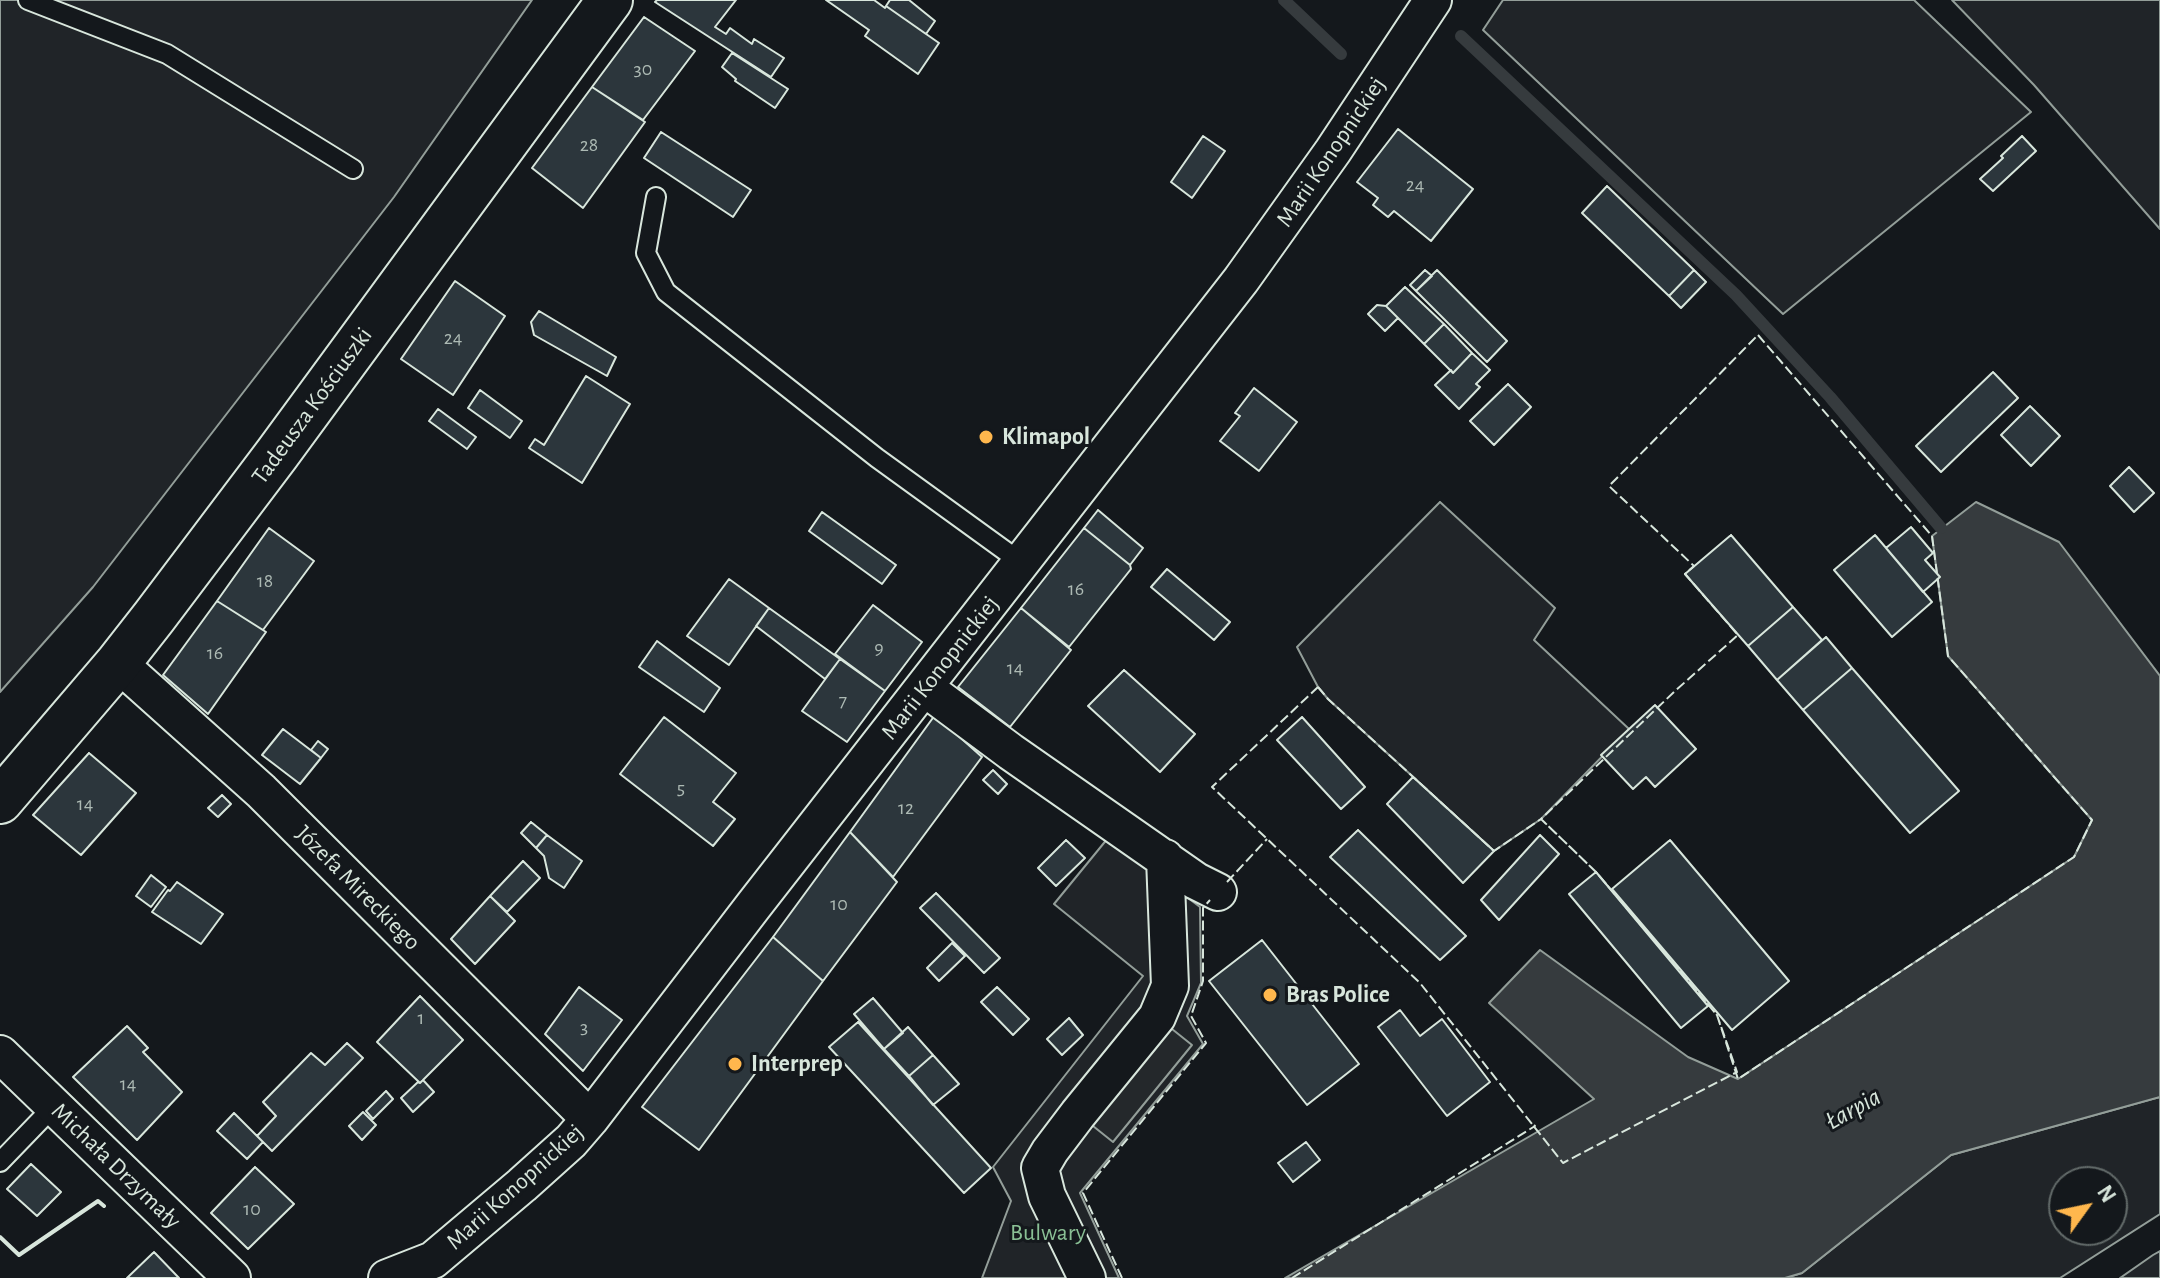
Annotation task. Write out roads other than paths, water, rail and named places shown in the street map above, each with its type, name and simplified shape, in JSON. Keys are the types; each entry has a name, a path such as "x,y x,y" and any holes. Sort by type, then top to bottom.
{"main road":[{"name":"Tadeusza Kościuszki","path":"0,801 118,663 286,441 610,0"}],"street":[{"name":"Marii Konopnickiej","path":"387,1278 433,1260 571,1141 590,1119 1241,280 1325,163 1433,0"},
{"name":"Józefa Mireckiego","path":"118,663 261,791 590,1119"},
{"path":"925,688 1196,881 1218,892"},
{"path":"1087,1278 1047,1196 1040,1168 1078,1114 1157,1017 1170,986 1165,858"},
{"name":"Michała Drzymały","path":"0,1054 232,1278"}],"lane":[{"path":"28,0 167,54 353,169"},
{"path":"656,197 646,253 666,292 877,458 1022,563"},
{"path":"0,1162 55,1105"}],"water":[{"name":"Łarpia","path":"1976,502 2059,542 2160,676 2160,1097 1951,1155 1802,1273 1785,1278 1285,1278 1594,1099 1489,1003 1540,950 1688,1057 1738,1079 2074,857 2092,820 1948,656 1932,536"}],"waterway":[{"path":"1284,0 1341,54"},
{"path":"1461,36 1736,295 1830,397 1941,528"}],"place":[{"name":"Klimapol","path":"986,437"},
{"name":"Bras Police","path":"1270,995"},
{"name":"Interprep","path":"735,1064"}],"park label":[{"name":"Bulwary","path":"1048,1233"}]}
